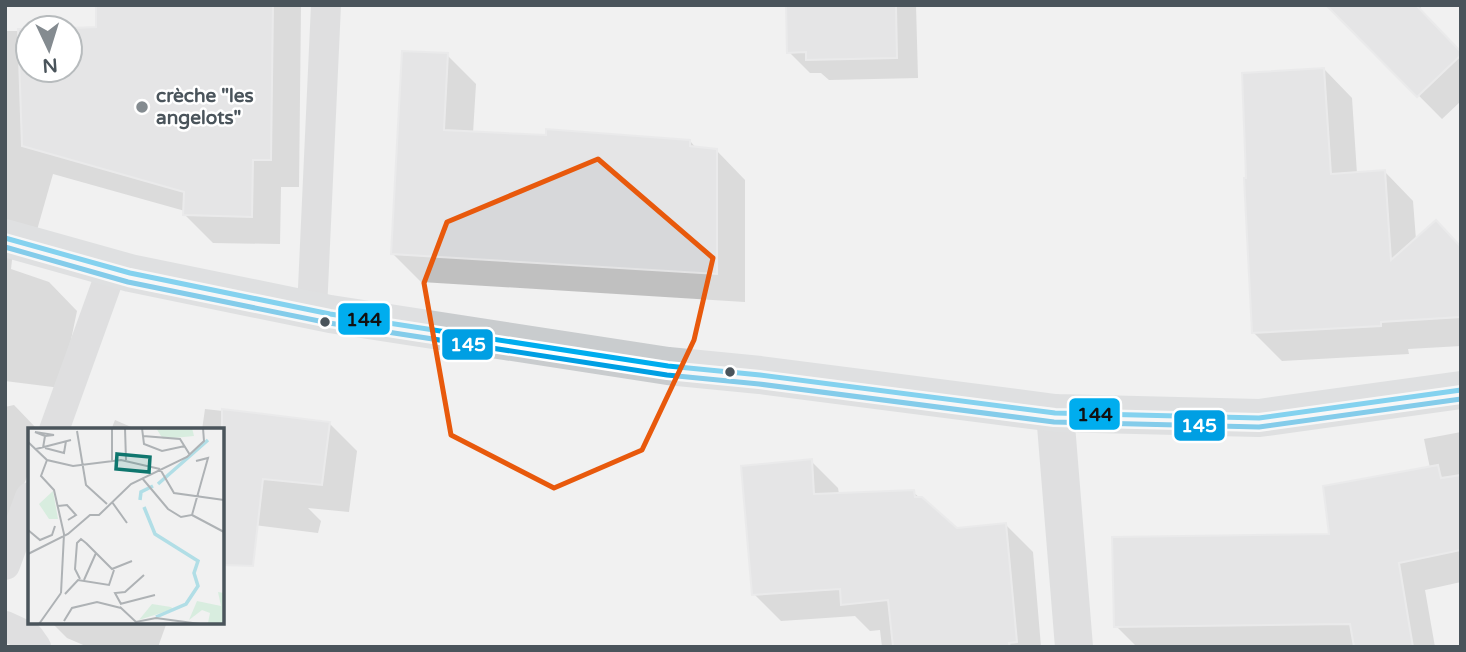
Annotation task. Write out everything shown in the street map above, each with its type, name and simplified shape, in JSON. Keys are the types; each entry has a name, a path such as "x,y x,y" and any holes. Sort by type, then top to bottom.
{"street":[{"path":"5,237 112,269 312,310 668,366 760,374 1055,413 1259,418 1461,390"},
{"path":"1055,413 1074,647"}],"lane":[{"path":"312,310 326,5"},
{"path":"55,428 112,269"},
{"path":"5,565 28,502"},
{"path":"5,625 29,637 36,647"}],"highlighted area":[{"path":"598,159 713,258 694,340 642,450 554,488 451,435 424,283 447,222"}],"building":[{"name":"crèche \"les angelots\"","path":"96,5 273,5 271,160 253,160 252,217 183,215 184,192 22,146 20,84 84,84 84,27 96,27"},
{"path":"786,5 896,5 897,58 806,60 806,52 787,53"},
{"path":"1326,5 1416,5 1461,55 1417,97"},
{"path":"402,51 448,53 444,130 546,135 546,129 690,140 690,146 717,149 717,274 391,254"},
{"path":"1324,68 1331,174 1385,170 1391,260 1436,220 1461,247 1461,317 1381,322 1381,326 1252,333 1242,73"},
{"path":"222,409 330,422 322,485 263,479 253,566 224,565"},
{"path":"812,459 814,494 914,490 915,497 922,497 957,528 1006,523 1017,642 1009,643 1010,647 893,647 888,600 841,605 840,589 752,595 741,466"},
{"path":"1438,465 1441,478 1461,475 1461,550 1399,563 1413,647 1354,647 1350,624 1114,627 1112,537 1329,534 1323,486"}],"transit line":[{"name":"144","path":"5,238 130,273 330,314 668,366 760,375 1055,413 1259,418 1461,390"},
{"name":"145","path":"5,247 128,282 329,323 667,375 759,384 1054,422 1259,427 1461,399"}],"place":[{"name":"crèche \"les angelots\"","path":"142,107"}]}
